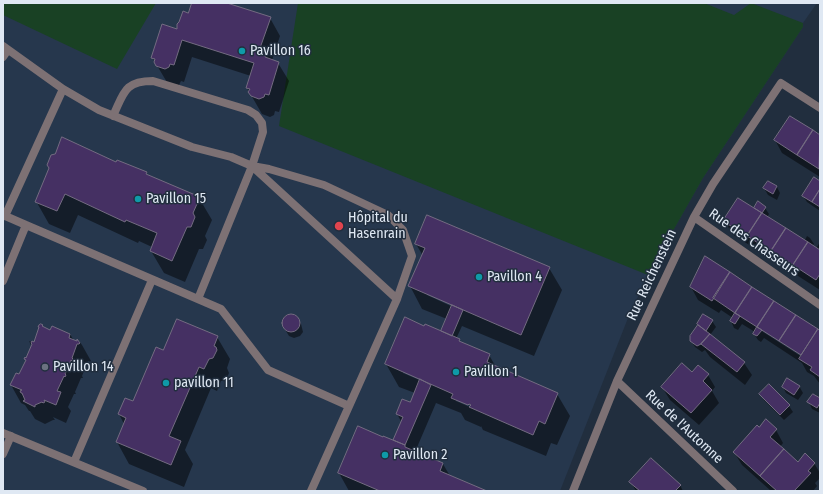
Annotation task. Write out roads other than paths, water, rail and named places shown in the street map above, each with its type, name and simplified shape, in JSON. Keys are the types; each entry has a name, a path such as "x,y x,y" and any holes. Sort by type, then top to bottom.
{"street":[{"path":"3,57 6,48 63,89 99,110 192,147 231,157 252,166 269,169 324,185 388,215 403,230 412,256 397,299 311,491"},
{"path":"113,116 125,90 133,84 143,81 153,81 248,110 256,115 262,123 263,132 252,166 198,299"},
{"name":"Rue Reichenstein","path":"573,491 617,381 694,217 713,184 781,83 820,108"},
{"path":"63,89 4,216 221,309 268,370 349,406"},
{"path":"252,166 397,299"},
{"name":"Rue des Chasseurs","path":"694,217 820,305"},
{"path":"3,281 26,225"},
{"path":"74,462 152,280"},
{"name":"Rue de l'Automne","path":"617,381 733,491"},
{"path":"3,454 7,434 143,491"}],"place":[{"name":"Pavillon 16","path":"242,51"},
{"name":"Pavillon 15","path":"138,199"},
{"name":"Hôpital du Hasenrain","path":"339,226"},
{"name":"Pavillon 4","path":"479,277"},
{"name":"Pavillon 14","path":"45,367"},
{"name":"Pavillon 1","path":"456,372"},
{"name":"pavillon 11","path":"166,383"},
{"name":"Pavillon 2","path":"385,455"}]}
